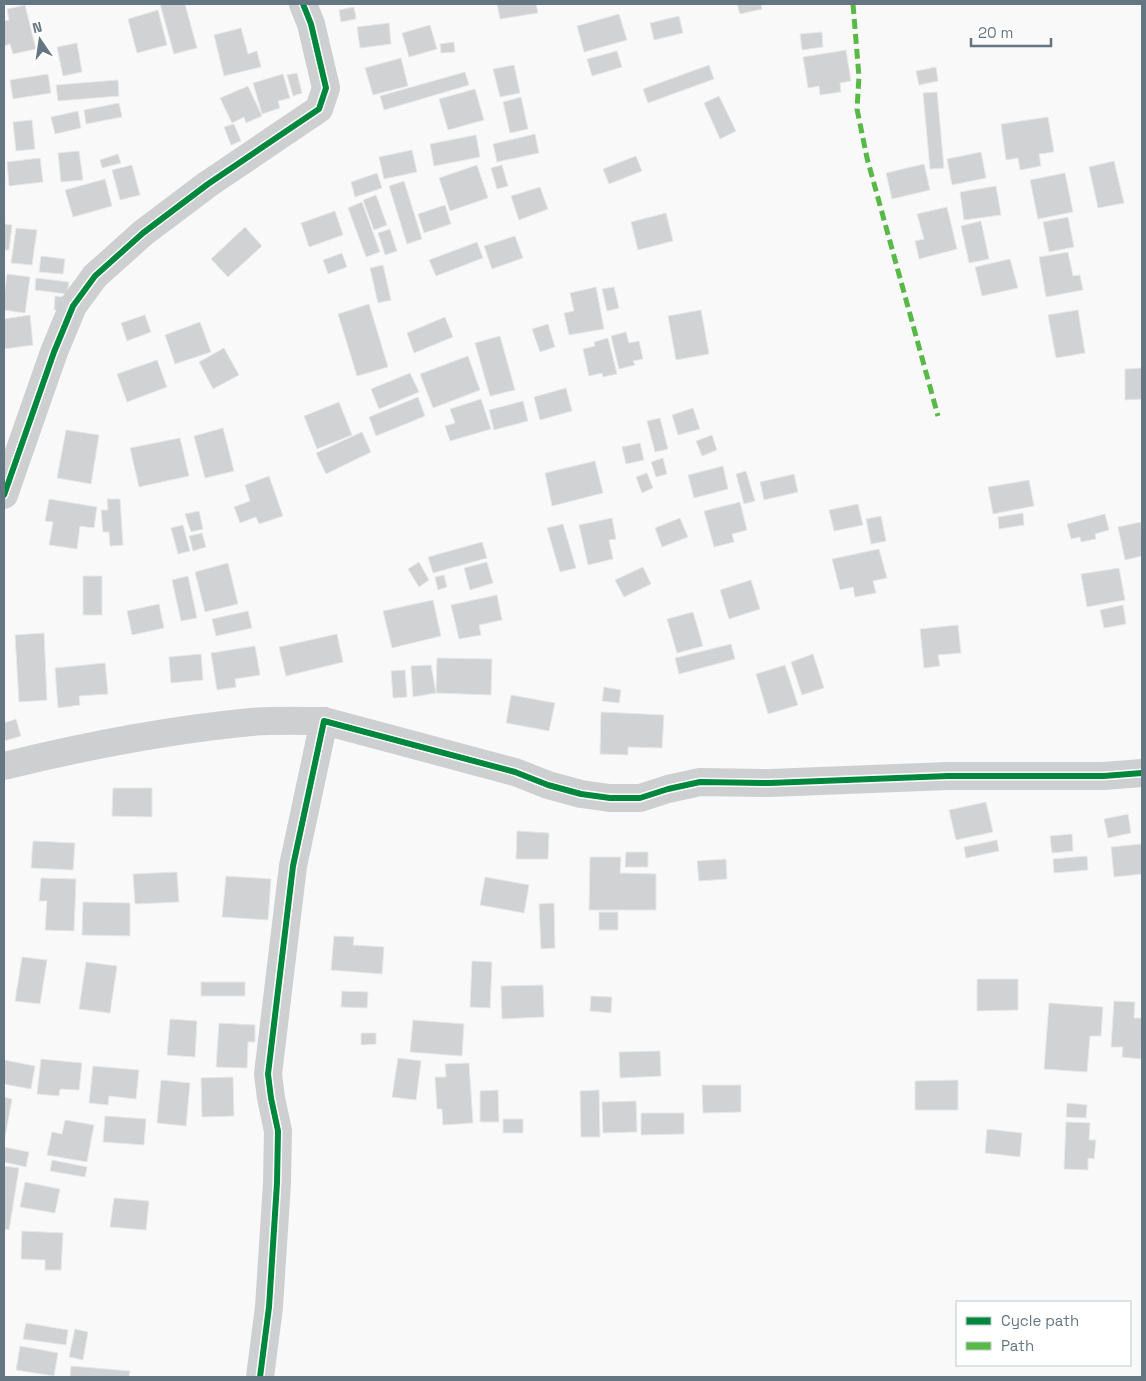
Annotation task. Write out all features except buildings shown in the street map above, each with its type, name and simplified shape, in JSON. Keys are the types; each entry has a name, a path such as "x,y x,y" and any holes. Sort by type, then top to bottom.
{"street":[{"path":"4,495 54,352 73,306 95,276 143,234 208,184 319,109 326,88 303,4"},
{"path":"4,766 43,756 159,734 253,722 324,721 515,772 548,785 581,794 610,798 640,798 700,782 770,783 948,776 1104,776 1142,773"},
{"path":"260,1377 269,1307 277,1184 278,1131 268,1074 293,866 324,721"}],"marked path":[{"path":"853,4 859,77 857,109 867,158 938,416"}],"cycle path":[{"path":"4,495 54,352 73,306 95,276 143,233 208,184 319,109 326,88 311,24 303,4"},
{"path":"260,1377 269,1307 277,1183 278,1131 268,1074 293,866 324,721 515,772 548,785 581,794 610,798 640,798 700,782 770,783 948,776 1104,776 1142,773"}]}
